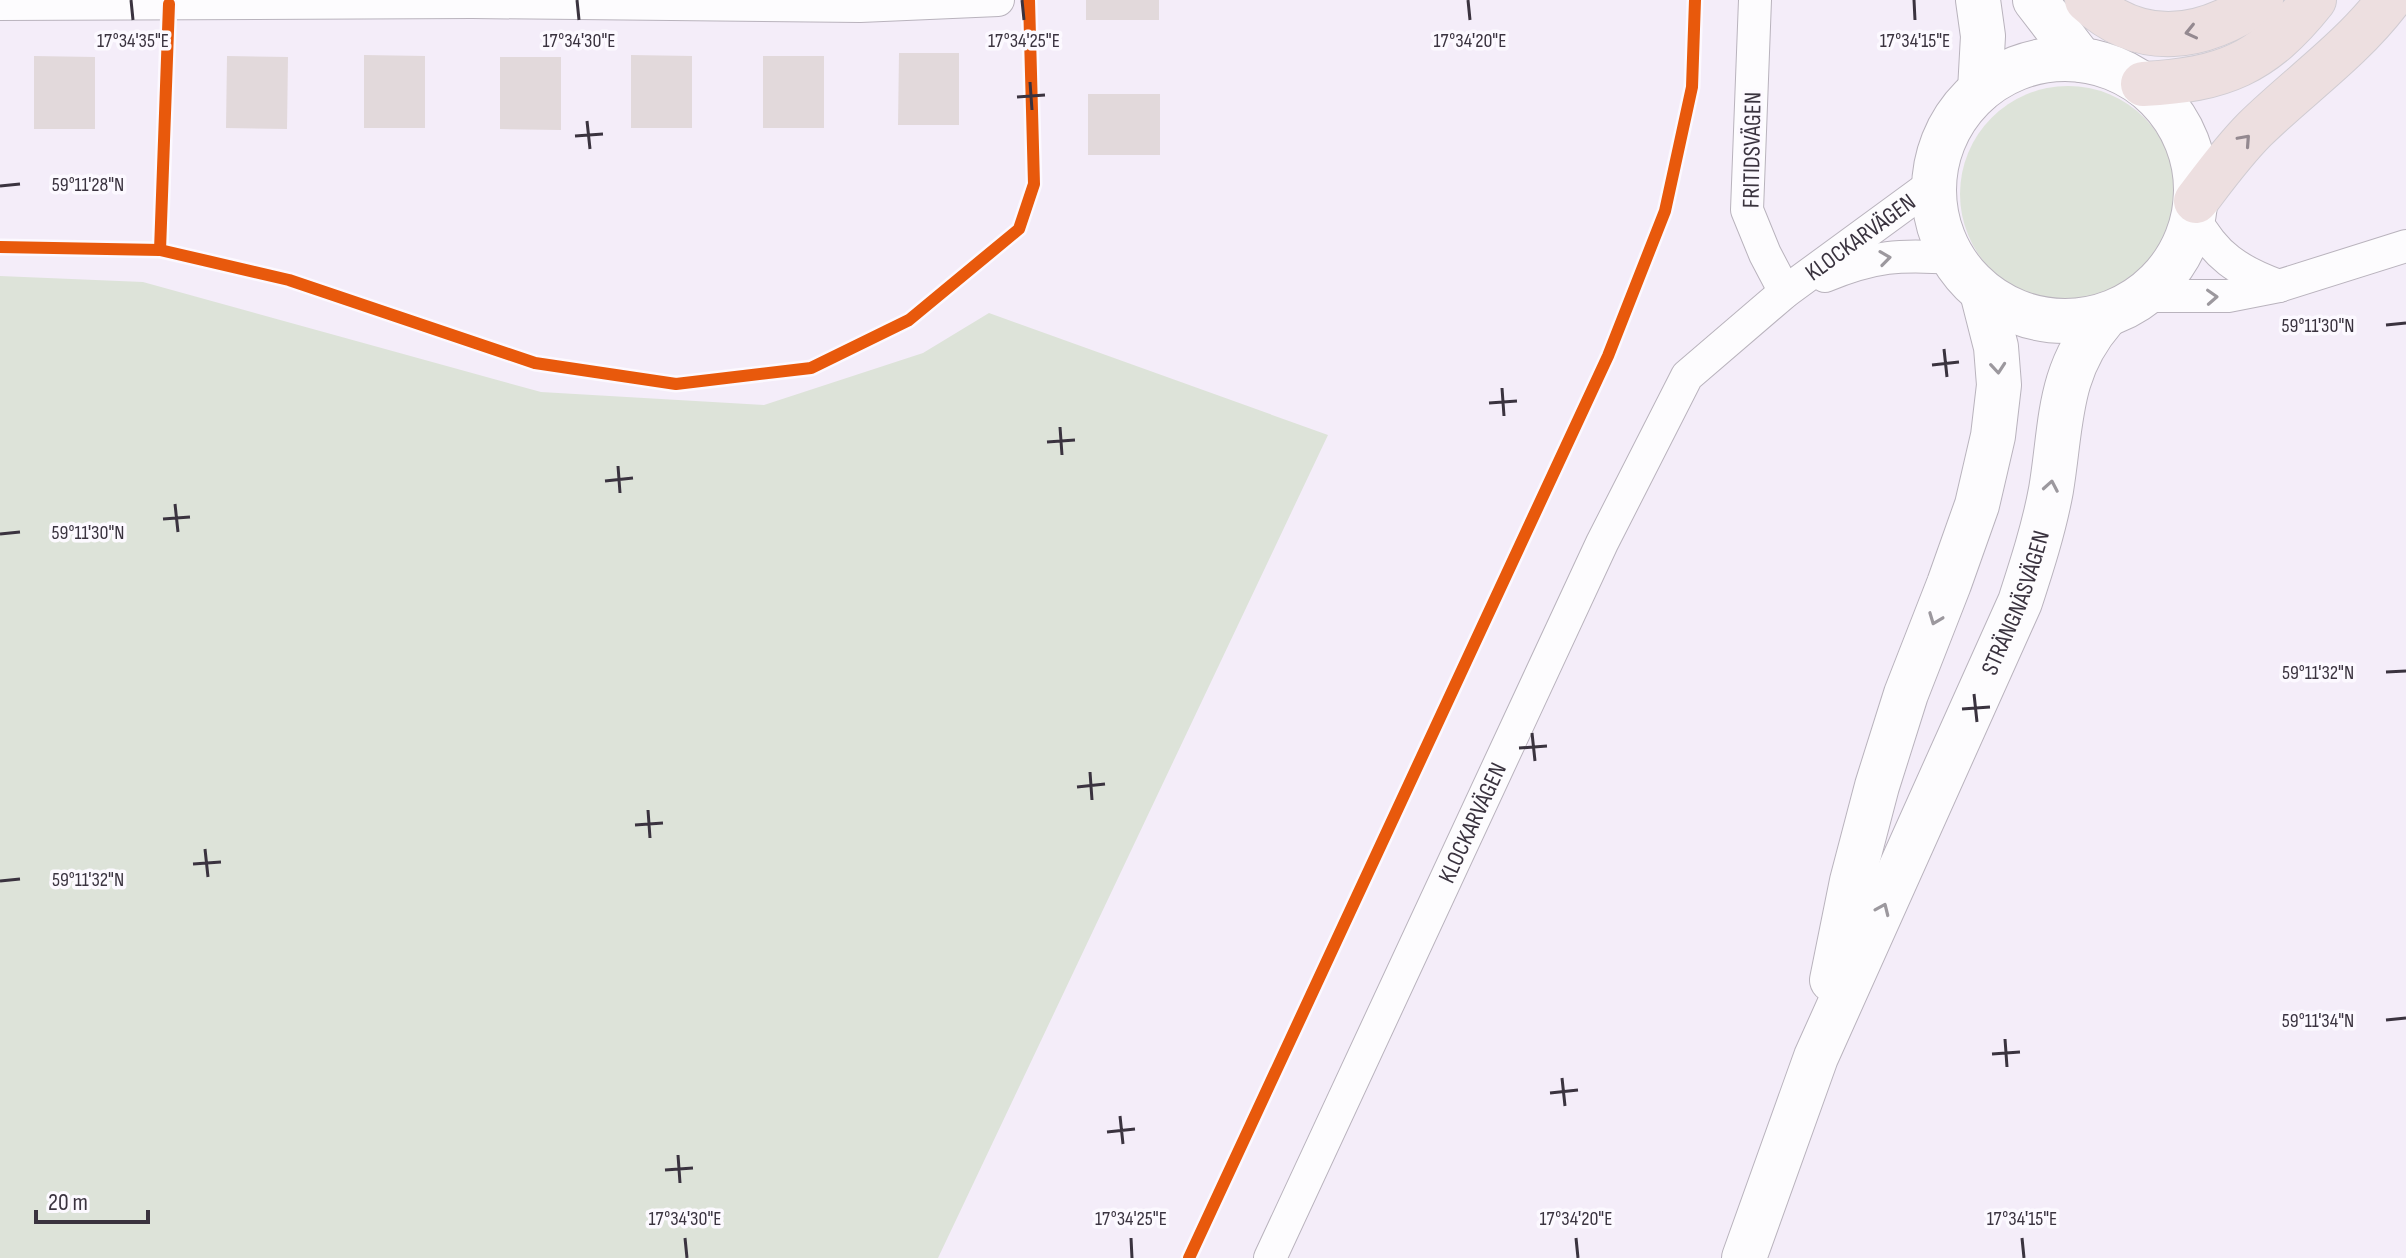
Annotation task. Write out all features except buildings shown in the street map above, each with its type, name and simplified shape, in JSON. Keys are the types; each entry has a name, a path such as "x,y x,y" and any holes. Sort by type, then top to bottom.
{"highway":[{"path":"2087,0 2100,12 2126,26 2151,34 2176,36 2229,20 2261,0"},
{"path":"2143,84 2187,82 2249,61 2276,42 2314,0"},
{"path":"2195,209 2254,130 2343,51 2389,0"}],"main road":[{"path":"1978,0 1983,36 1980,90"},
{"path":"2035,0 2081,60"},
{"path":"2081,60 2124,72 2163,102 2179,124 2190,148 2196,174 2195,209 2187,240 2177,260 2144,296 2104,318 2078,322 2040,319 2003,307 1982,292 1952,258 1937,222 1934,183 1937,161 1952,122 1980,90 2017,68 2038,62 2081,60"},
{"name":"STRÄNGNÄSVÄGEN","path":"1816,1057 1852,881 1877,786 1906,694 1977,505 1993,436 1999,385 1996,347 1982,292"},
{"name":"STRÄNGNÄSVÄGEN","path":"1744,1258 1816,1057 2020,602 2037,552 2069,375 2078,352 2104,318"}],"street":[{"path":"0,4 472,2 860,6 998,0"},
{"name":"FRITIDSVÄGEN","path":"1755,0 1747,210 1785,292"},
{"name":"KLOCKARVÄGEN","path":"1270,1258 1602,543 1687,376 1785,292 1934,183"},
{"path":"2195,209 2205,238 2226,259 2257,278 2279,286"},
{"path":"2144,296 2214,297 2279,286 2406,246"},
{"name":"KLOCKARVÄGEN","path":"1785,292 1861,262 1890,256 1952,258"}],"shaded area":[{"path":"2068,86 2109,94 2128,104 2144,118 2158,134 2168,153 2176,194 2168,235 2158,254 2144,270 2128,284 2109,294 2068,302 2027,294 2008,284 1992,270 1978,254 1968,235 1960,194 1968,153 1978,134 1992,118 2008,104 2027,94"},
{"path":"0,276 143,282 541,392 764,405 923,353 989,313 1328,435 938,1258 0,1258"}],"cycle path":[{"path":"0,247 160,250 289,280 535,363 676,384 811,368 909,320 1019,229 1034,184 1029,0"},
{"path":"1189,1258 1608,356 1665,211 1692,87 1695,0"},
{"path":"160,250 169,4"}]}
